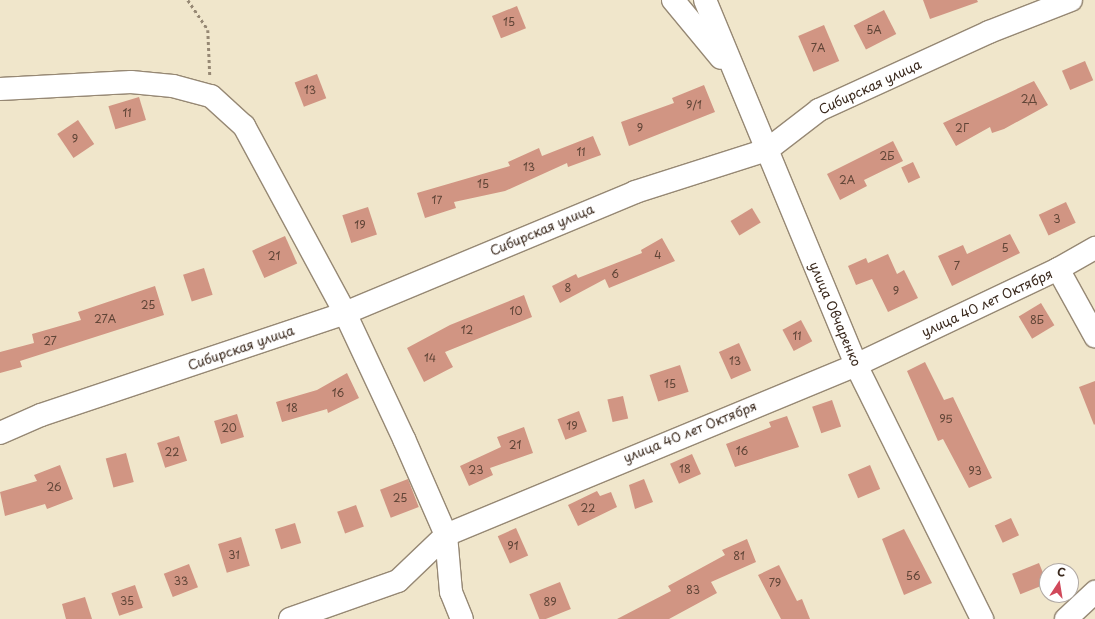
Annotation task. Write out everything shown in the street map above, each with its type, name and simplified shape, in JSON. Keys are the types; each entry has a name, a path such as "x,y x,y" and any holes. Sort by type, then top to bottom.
{"street":[{"path":"673,0 734,73"},
{"name":"улица Овчаренко","path":"705,0 856,365 982,619"},
{"name":"Сибирская улица","path":"0,433 41,415 345,313 635,192 767,150 819,110 989,32 1071,0"},
{"path":"0,90 131,82 173,86 211,96 244,126 345,313 446,535 451,592 462,619"},
{"name":"улица 40 лет Октября","path":"290,619 398,581 446,535 856,365 1058,269 1095,248"},
{"path":"1058,269 1095,336"},
{"path":"1066,619 1095,592"}],"path":[{"path":"188,0 208,30 211,96"}],"building":[{"path":"923,0 977,0 978,2 930,19"},
{"path":"517,6 526,28 501,38 492,16"},
{"path":"884,10 896,34 866,49 854,25"},
{"path":"824,25 839,61 813,72 798,36"},
{"path":"1085,61 1093,80 1070,90 1062,71"},
{"path":"317,74 326,98 304,107 295,83"},
{"path":"1034,81 1048,105 1004,129 992,133 990,127 956,146 943,123"},
{"path":"704,85 715,112 629,146 621,122 674,103 672,98"},
{"path":"139,97 146,120 115,129 108,106"},
{"path":"78,120 94,144 73,158 57,134"},
{"path":"593,136 601,155 568,167 567,163 505,191 454,202 456,208 425,218 417,193 510,166 508,162 539,148 542,156"},
{"path":"893,141 903,161 864,180 867,186 840,200 827,174"},
{"path":"913,162 920,177 908,183 901,167"},
{"path":"1066,202 1076,223 1049,236 1039,215"},
{"path":"368,207 377,235 351,243 342,215"},
{"path":"752,208 761,223 739,235 731,221"},
{"path":"1010,234 1020,253 952,286 938,256 963,245 967,254"},
{"path":"285,236 297,263 264,278 252,251"},
{"path":"662,238 675,261 609,288 605,279 560,303 552,286 576,274 578,278 642,253 641,250"},
{"path":"888,254 897,274 904,270 918,298 888,312 872,279 856,285 848,266 866,258 868,263"},
{"path":"204,268 213,295 192,301 183,275"},
{"path":"155,286 164,315 20,361 22,367 0,373 0,352 34,343 32,334 81,320 78,312"},
{"path":"524,295 532,317 445,352 453,367 424,382 407,348 450,325"},
{"path":"1041,303 1054,325 1032,339 1019,316"},
{"path":"801,320 812,341 794,351 782,330"},
{"path":"739,343 751,370 731,379 719,352"},
{"path":"925,362 944,400 953,397 992,478 969,488 943,439 938,441 907,371"},
{"path":"680,365 689,392 658,402 650,375"},
{"path":"347,373 359,398 328,413 327,409 282,422 276,402 317,390"},
{"path":"1095,381 1095,424 1094,425 1079,387"},
{"path":"623,396 628,418 613,422 607,400"},
{"path":"832,400 841,426 821,433 812,407"},
{"path":"579,411 587,432 565,440 558,419"},
{"path":"237,414 244,437 221,444 214,421"},
{"path":"787,416 799,447 735,467 726,444 771,427 769,422"},
{"path":"524,427 533,453 490,468 493,475 469,486 460,466 501,447 497,437"},
{"path":"179,436 187,461 165,468 157,443"},
{"path":"126,453 134,482 113,487 106,458"},
{"path":"692,454 701,474 679,484 670,464"},
{"path":"60,465 73,499 47,509 45,504 5,516 0,492 37,481 34,475"},
{"path":"870,465 880,489 858,498 848,474"},
{"path":"408,479 419,507 391,518 380,490"},
{"path":"644,479 653,502 635,509 629,485"},
{"path":"597,491 600,496 611,492 617,507 578,526 568,505"},
{"path":"356,505 364,527 345,533 337,512"},
{"path":"1011,518 1019,535 1003,543 995,526"},
{"path":"295,523 301,543 281,549 275,529"},
{"path":"516,528 528,555 510,564 498,536"},
{"path":"904,529 932,583 904,595 882,539"},
{"path":"241,537 250,566 227,573 218,544"},
{"path":"747,539 756,562 711,582 717,593 669,619 617,619 671,591 668,586 725,555 722,550"},
{"path":"1039,563 1039,587 1020,594 1012,574"},
{"path":"189,564 198,587 173,597 164,574"},
{"path":"779,565 797,601 802,599 810,619 781,619 758,575"},
{"path":"560,582 571,609 546,619 539,619 529,594"},
{"path":"135,585 143,608 119,616 111,593"},
{"path":"85,597 92,619 66,619 62,604"}]}
